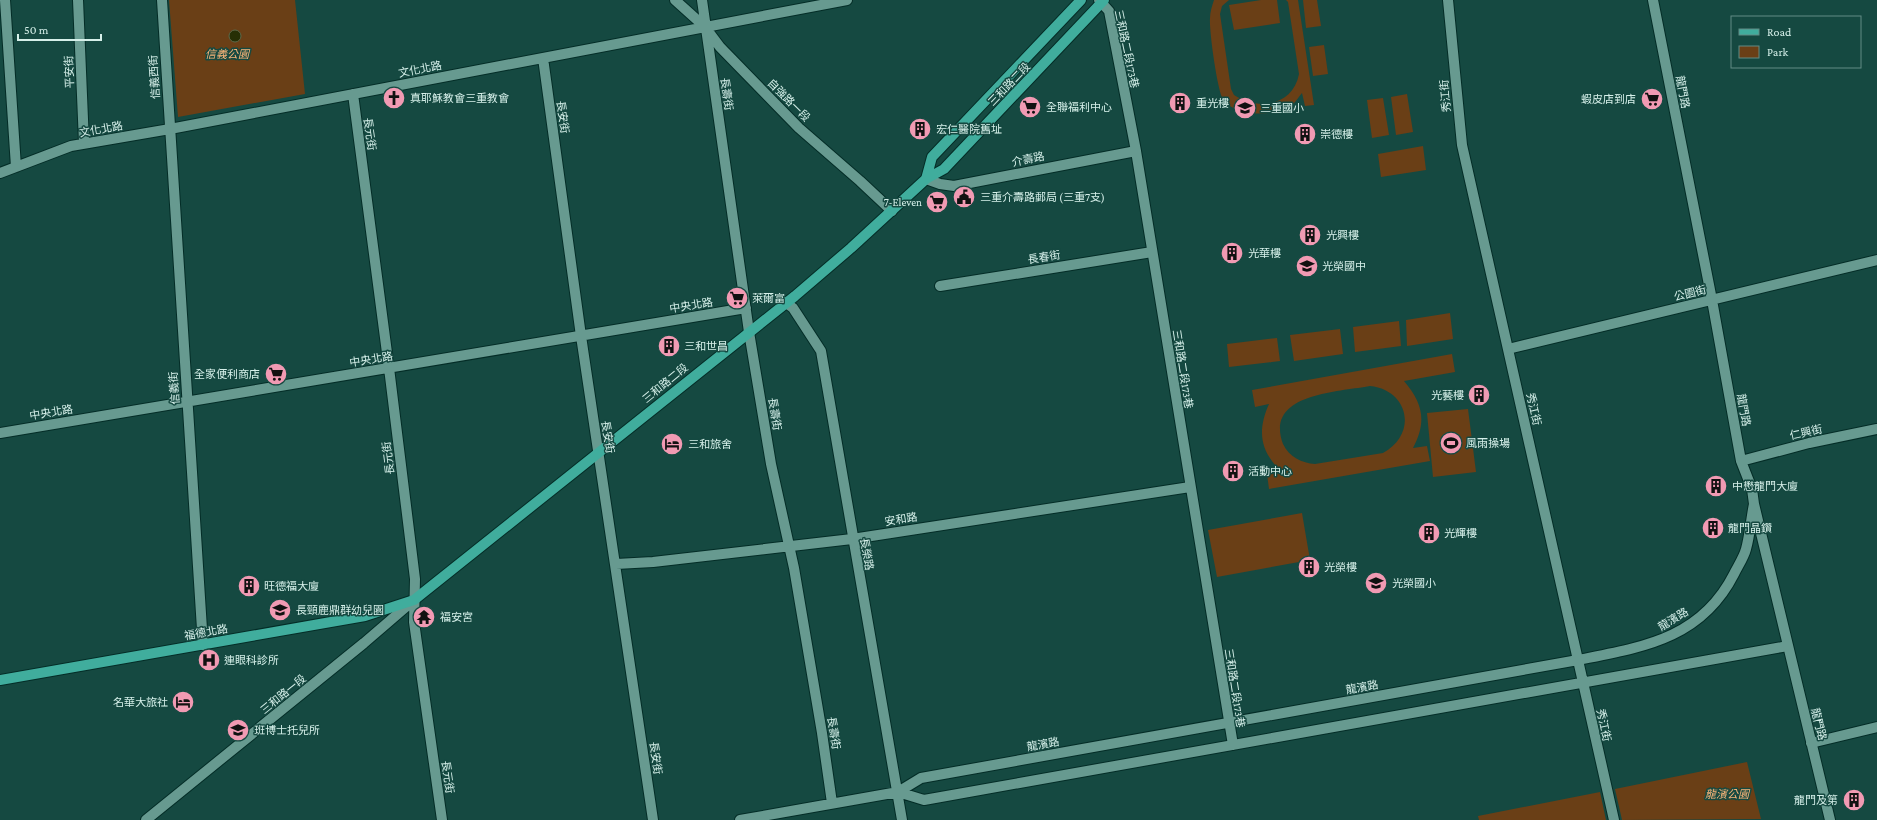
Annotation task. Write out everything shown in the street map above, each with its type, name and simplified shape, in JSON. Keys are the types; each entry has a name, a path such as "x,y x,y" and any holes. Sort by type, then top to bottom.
{"main road":[{"name":"三和路二段","path":"926,179 932,157 1081,0"},
{"name":"三和路二段","path":"414,600 826,270 892,212 926,179 944,169 1102,1"},
{"name":"福德北路","path":"0,680 365,616 414,600"}],"street":[{"path":"5,0 16,167"},
{"name":"平安街","path":"78,0 84,143"},
{"name":"信義西街","path":"162,0 170,129"},
{"name":"自強路一段","path":"675,0 705,27 720,47 799,128 860,181 892,212"},
{"name":"長壽街","path":"702,0 749,332 771,464 790,545 822,733 832,803"},
{"name":"文化北路","path":"0,172 84,143 170,129 543,58 705,27 822,2 847,0"},
{"name":"秀江街","path":"1448,0 1462,145 1614,820"},
{"name":"龍門路","path":"1653,0 1712,300 1741,461 1752,489 1754,504 1830,820"},
{"name":"三和路二段173巷","path":"1102,1 1109,11 1136,151 1232,745"},
{"name":"長安街","path":"543,58 581,336 653,820"},
{"name":"長元街","path":"353,94 415,579 414,622 442,820"},
{"name":"信義街","path":"170,129 186,402 203,645"},
{"name":"介壽路","path":"926,179 940,184 954,186 1136,151"},
{"name":"長春街","path":"940,286 1152,252"},
{"name":"公園街","path":"1508,349 1877,260"},
{"name":"長榮路","path":"786,302 793,308 821,351 852,539 902,820"},
{"name":"中央北路","path":"0,433 746,308"},
{"name":"仁興街","path":"1741,461 1809,443 1877,429"},
{"name":"安和路","path":"616,564 724,554 790,545 852,539 1190,487"},
{"name":"龍濱路","path":"740,820 898,792 921,778 1578,660 1653,643 1670,637 1689,626 1706,612 1726,588 1746,550 1754,504"},
{"name":"三和路一段","path":"146,820 364,643 414,600"},
{"name":"龍濱路","path":"898,792 924,800 1788,646"},
{"path":"1811,743 1877,727"}],"green space":[{"name":"信義公園","path":"169,0 295,0 305,94 178,117"},
{"path":"1214,0 1229,0 1222,6 1220,14 1231,89 1234,95 1243,100 1264,104 1282,99 1290,93 1299,74 1288,2 1286,0 1298,0 1314,105 1305,106 1302,93 1293,104 1276,112 1245,112 1235,109 1227,104 1220,91 1212,46 1210,16"},
{"path":"1261,0 1277,0 1280,23 1234,30 1229,5"},
{"path":"1303,0 1317,0 1321,26 1306,28"},
{"path":"1324,45 1328,74 1313,76 1309,47"},
{"path":"1407,94 1413,132 1396,135 1391,97"},
{"path":"1383,98 1389,135 1372,138 1367,100"},
{"path":"1423,146 1426,170 1381,177 1378,154"},
{"path":"1450,313 1453,339 1407,346 1406,320"},
{"path":"1399,321 1401,346 1355,352 1353,327"},
{"path":"1340,329 1343,354 1294,361 1290,335"},
{"path":"1277,338 1280,361 1229,367 1227,344"},
{"path":"1452,354 1455,372 1404,381 1415,397 1421,413 1420,430 1413,448 1427,446 1430,461 1269,489 1267,474 1281,471 1269,456 1263,440 1263,423 1269,404 1255,407 1252,390","holes":["1370,386 1383,389 1393,395 1400,404 1404,414 1405,425 1401,435 1394,445 1383,453 1315,464 1305,462 1292,456 1283,444 1280,427 1284,414 1294,405 1308,398 1341,390"]},
{"name":"風雨操場","path":"1468,409 1476,472 1433,477 1427,413"},
{"path":"1302,513 1310,560 1217,577 1208,530"},
{"name":"龍濱公園","path":"1747,762 1761,819 1622,820 1615,789"},
{"path":"1600,792 1606,820 1479,820 1478,816"}],"shaded area":[{"path":"233,30 237,30 241,36 237,42 233,42 229,38 229,34"}],"place":[{"name":"真耶穌教會三重教會","path":"394,98"},
{"name":"蝦皮店到店","path":"1652,99"},
{"name":"重光樓","path":"1180,103"},
{"name":"全聯福利中心","path":"1030,107"},
{"name":"三重國小","path":"1245,108"},
{"name":"宏仁醫院舊址","path":"920,129"},
{"name":"崇德樓","path":"1305,134"},
{"name":"三重介壽路郵局 (三重7支)","path":"964,197"},
{"name":"7-Eleven","path":"937,202"},
{"name":"光興樓","path":"1310,235"},
{"name":"光華樓","path":"1232,253"},
{"name":"光榮國中","path":"1307,266"},
{"name":"萊爾富","path":"737,298"},
{"name":"三和世昌","path":"669,346"},
{"name":"全家便利商店","path":"276,374"},
{"name":"光藝樓","path":"1479,395"},
{"name":"風雨操場","path":"1451,443"},
{"name":"三和旅舍","path":"672,444"},
{"name":"活動中心","path":"1233,471"},
{"name":"中懋龍門大廈","path":"1716,486"},
{"name":"龍門晶鑽","path":"1713,528"},
{"name":"光輝樓","path":"1429,533"},
{"name":"光榮樓","path":"1309,567"},
{"name":"光榮國小","path":"1376,583"},
{"name":"旺德福大廈","path":"249,586"},
{"name":"長頸鹿鼎群幼兒園","path":"280,610"},
{"name":"福安宮","path":"424,617"},
{"name":"連眼科診所","path":"209,660"},
{"name":"名華大旅社","path":"183,702"},
{"name":"班博士托兒所","path":"238,730"},
{"name":"龍門及第","path":"1854,800"}]}
